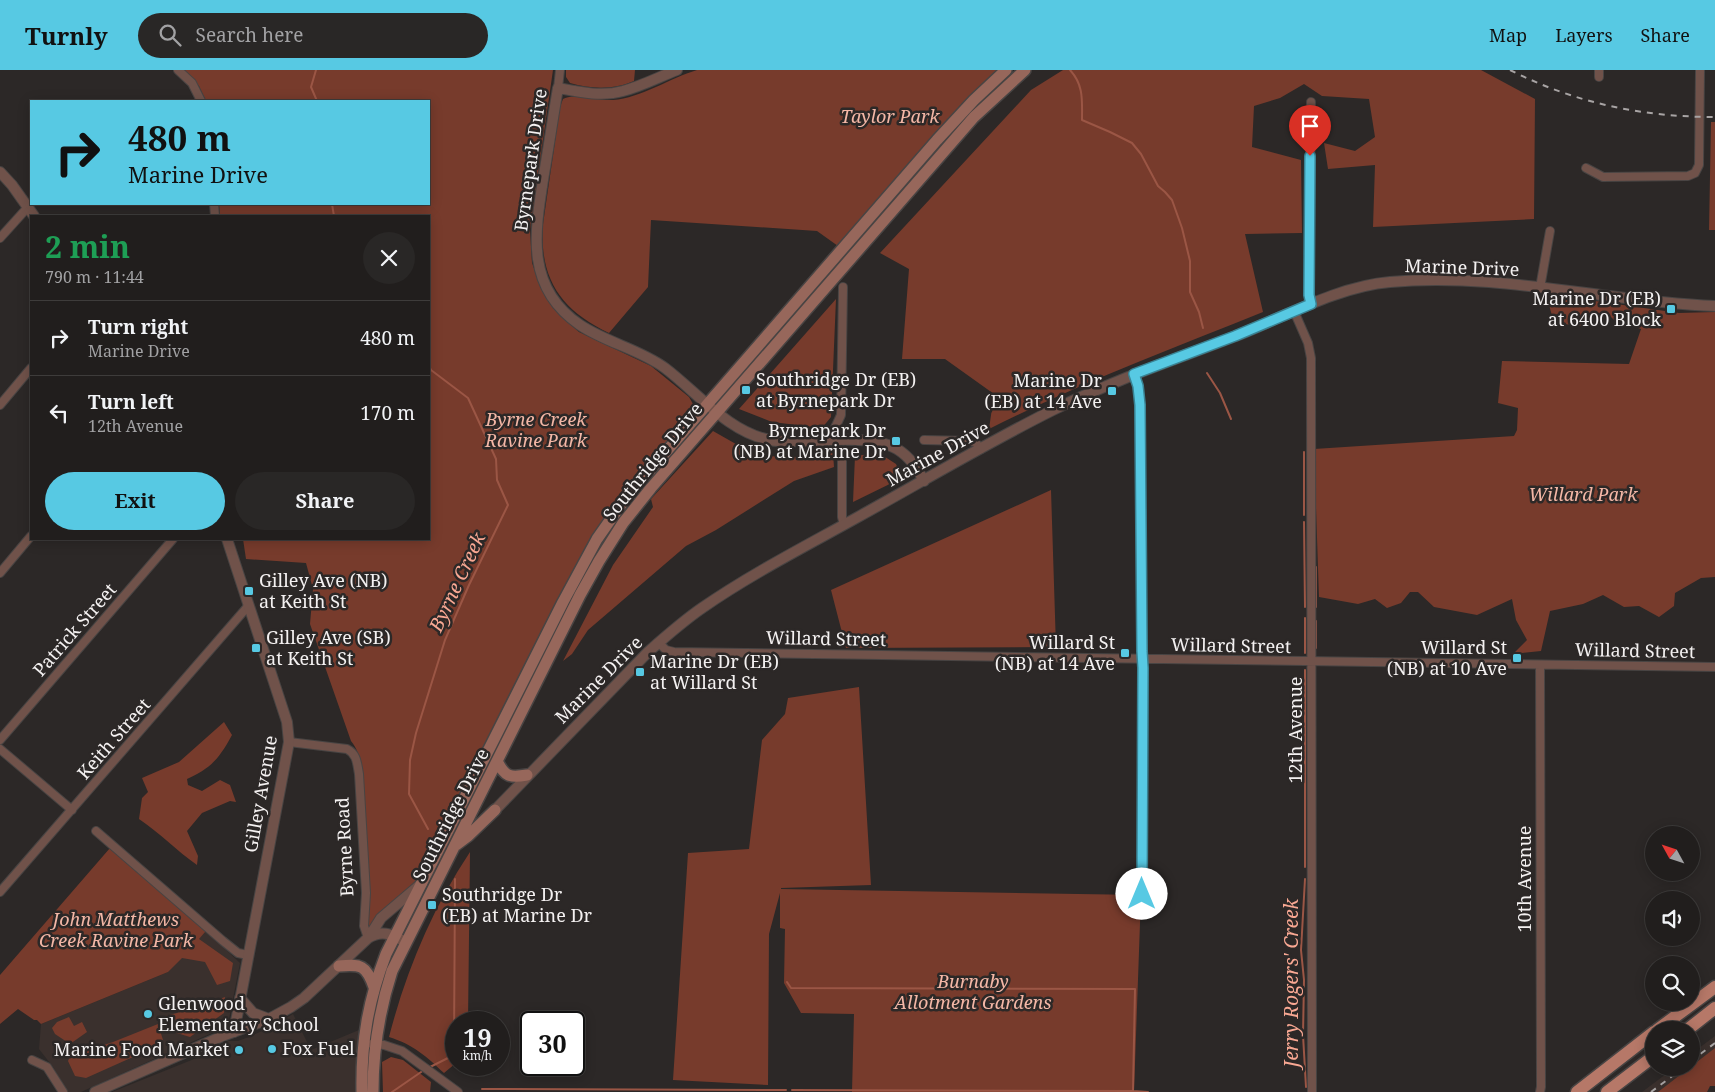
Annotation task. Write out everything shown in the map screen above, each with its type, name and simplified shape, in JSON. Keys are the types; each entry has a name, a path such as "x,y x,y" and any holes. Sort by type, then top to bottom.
{"main road":[{"name":"Southridge Drive","path":"400,939 422,883 563,602 597,540 640,480 937,140 974,100 1006,70"},
{"name":"Southridge Drive","path":"400,939 454,846 580,595 599,560 623,523 651,488 974,117 1025,70"},
{"path":"497,761 503,772 508,776 527,775"},
{"path":"454,846 468,836 495,810"},
{"path":"374,987 400,939"},
{"path":"373,1092 369,1044 400,939"},
{"path":"339,966 353,965 363,967 370,974 374,987 369,1044 362,1092"},
{"path":"1669,1021 1715,986"},
{"path":"1698,1021 1715,1008"},
{"path":"1577,1092 1645,1039"},
{"path":"1607,1092 1645,1063"}],"street":[{"path":"178,70 192,83 200,100"},
{"name":"Byrnepark Drive","path":"560,70 536,233 537,255 545,283 560,307 581,326 656,362 717,412 754,436 771,440 869,441 892,446 912,461 924,481"},
{"path":"558,88 594,93 616,92 635,88 677,70"},
{"path":"1586,168 1602,177 1688,176 1695,173 1699,165 1700,70"},
{"path":"1311,102 1309,295 1311,304"},
{"path":"0,172 31,212 0,238"},
{"path":"1540,288 1550,231"},
{"name":"Marine Drive","path":"495,810 527,775 659,642 719,596 1053,410 1134,374 1235,336 1311,304 1359,288 1386,282 1472,281 1654,303 1715,306"},
{"path":"833,441 833,432 841,415 843,288"},
{"name":"12th Avenue","path":"1294,311 1308,343 1311,358 1312,1092"},
{"path":"0,405 30,369"},
{"path":"1134,374 1138,386 1140,405 1142,894"},
{"path":"924,440 969,441 974,442 981,449"},
{"path":"842,459 842,516 844,525"},
{"path":"0,572 30,537"},
{"name":"Patrick Street","path":"0,740 172,540"},
{"name":"Gilley Avenue","path":"227,540 287,722 289,742 234,1032"},
{"name":"Keith Street","path":"0,892 249,605"},
{"name":"Willard Street","path":"659,642 666,650 674,652 1715,667"},
{"name":"10th Avenue","path":"1540,665 1540,1092"},
{"name":"Byrne Road","path":"289,742 347,749 355,754 359,774 366,893 364,926 368,938"},
{"path":"0,749 72,810"},
{"path":"96,831 238,953 248,955"},
{"path":"368,938 381,918 422,883"},
{"path":"95,1092 269,1018 304,998 368,938 376,933 384,933 400,939"},
{"path":"240,998 252,1013 269,1018"},
{"path":"369,1044 402,1051 420,1062 458,1092"},
{"path":"32,1060 47,1067 63,1092"}],"shaded area":[{"name":"Glenwood Elementary School","path":"206,931 240,963 228,1024 81,1092 68,1092 53,1067 39,1049 41,1024 168,972"},
{"path":"293,1014 311,1050 359,1030 357,1092 112,1092 219,1049 227,1041 238,1041 267,1029"},
{"path":"1715,1036 1715,1051 1700,1063 1700,1047"},
{"path":"1663,1076 1683,1076 1662,1092 1642,1092"}],"green space":[{"name":"Byrne Creek Ravine Park","path":"184,70 553,70 530,230 532,263 540,285 562,317 579,332 651,366 689,397 693,404 689,416 637,476 597,529 567,582 417,881 370,926 368,926 361,764 351,741 310,624 313,589 306,563 246,559 243,540 430,540 430,215 220,215 219,205 430,205 430,100 206,100 199,86"},
{"path":"566,70 635,70 634,81 619,86 602,88 570,83 566,77"},
{"name":"Taylor Park","path":"697,70 998,70 838,246 817,231 651,220 648,287 609,333 592,324 566,303 549,277 545,261 543,224 560,107 563,99 567,97 613,100 634,96"},
{"path":"1063,70 1481,70 1535,99 1534,219 1373,227 1375,165 1328,169 1324,143 1355,151 1375,137 1369,99 1322,96 1304,84 1280,98 1254,106 1252,147 1301,160 1302,233 1245,234 1263,312 1091,382 989,429 994,394 945,359 902,359 909,269 880,253 1031,90"},
{"path":"1711,122 1715,122 1715,230 1709,230"},
{"name":"Willard Park","path":"1546,294 1679,313 1715,312 1715,577 1701,578 1675,593 1674,606 1659,617 1639,606 1624,607 1603,595 1583,604 1550,611 1541,651 1513,654 1527,640 1516,620 1512,599 1477,615 1434,607 1418,592 1410,592 1401,603 1387,608 1375,599 1358,604 1319,597 1314,449 1514,436 1517,430 1518,408 1498,403 1502,361 1629,364 1641,329 1614,320 1606,312 1591,327 1554,323"},
{"path":"836,299 831,417 822,428 772,422 739,409"},
{"path":"713,431 757,456 802,457 833,453 834,467 794,481 716,530 686,546 588,630 572,654 563,661 613,565 653,507 651,499"},
{"path":"879,453 896,464 902,478 853,502 855,456"},
{"path":"1051,490 1056,647 846,648 831,590"},
{"name":"Burnaby Allotment Gardens","path":"859,687 871,885 781,889 1141,895 1134,1092 852,1092 854,1014 801,1013 784,983 785,929 780,928 780,893 769,934 768,1085 673,1080 688,853 749,849 762,740 785,714 788,698"},
{"path":"224,722 232,735 223,750 208,767 187,779 188,785 202,791 220,780 230,785 236,802 230,801 202,813 187,831 198,856 197,865 139,819 142,798 148,792 142,778 179,762"},
{"name":"John Matthews Creek Ravine Park","path":"110,848 206,931 199,939 233,963 230,981 217,985 205,962 182,958 168,972 41,1024 18,1009 0,1024 0,975"},
{"path":"470,852 468,1011 445,1011 444,1073 419,1052 389,1037 412,964 432,918"},
{"path":"225,997 224,1013 190,1037 167,1030 161,1017 185,1011"},
{"path":"69,1017 74,1026 82,1022 87,1032 70,1044 55,1034 52,1028 57,1022"},
{"path":"158,1024 163,1040 162,1044 86,1078 75,1076 68,1061 70,1056 113,1042"},
{"path":"1715,1048 1715,1086 1710,1086 1707,1092 1658,1092 1679,1076 1700,1076 1700,1060"},
{"path":"391,1057 403,1060 431,1082 430,1092 383,1092 382,1062"}],"waterway":[{"name":"Byrne Creek","path":"316,70 311,87 317,100"},
{"name":"Jerry Rogers' Creek","path":"1070,70 1080,87 1082,120 1132,143 1141,154 1158,186 1172,200 1182,228 1190,261 1190,292 1199,312 1203,328"},
{"name":"Byrne Creek","path":"332,205 334,215"},
{"name":"Byrne Creek","path":"428,829 409,794 410,760 416,733 445,640 469,585 508,505 497,480 496,459 468,398 430,368"},
{"name":"Jerry Rogers' Creek","path":"1207,373 1220,393 1231,419"},
{"name":"Jerry Rogers' Creek","path":"1304,452 1304,515"},
{"name":"Jerry Rogers' Creek","path":"1304,522 1305,607"},
{"path":"1316,567 1316,607"},
{"name":"Jerry Rogers' Creek","path":"1305,618 1305,653"},
{"path":"1316,621 1316,648"},
{"name":"Jerry Rogers' Creek","path":"1305,670 1305,867"},
{"name":"Byrne Creek","path":"428,1068 448,1058 454,1045 455,879"},
{"name":"Jerry Rogers' Creek","path":"1305,879 1301,950 1304,980 1303,1035 1306,1087"},
{"path":"787,982 791,988 1135,989 1133,1091"},
{"name":"Byrne Creek","path":"392,1092 424,1070"},
{"path":"482,1089 786,1090"},
{"path":"792,1090 1148,1092"}],"railway":[{"path":"1510,70 1559,91 1610,106 1661,114 1715,117"},
{"path":"1700,1054 1715,1043"},
{"path":"1651,1092 1672,1076"}],"place":[{"name":"Marine Dr (EB) at 6400 Block","path":"1671,309"},
{"name":"Southridge Dr (EB) at Byrnepark Dr","path":"746,390"},
{"name":"Marine Dr (EB) at 14 Ave","path":"1112,391"},
{"name":"Byrnepark Dr (NB) at Marine Dr","path":"896,441"},
{"name":"Gilley Ave (NB) at Keith St","path":"249,591"},
{"name":"Gilley Ave (SB) at Keith St","path":"256,648"},
{"name":"Willard St (NB) at 14 Ave","path":"1125,653"},
{"name":"Willard St (NB) at 10 Ave","path":"1517,658"},
{"name":"Marine Dr (EB) at Willard St","path":"640,672"},
{"name":"Southridge Dr (EB) at Marine Dr","path":"432,905"},
{"name":"Glenwood Elementary School","path":"148,1014"},
{"name":"Fox Fuel","path":"272,1049"},
{"name":"Marine Food Market","path":"239,1050"}],"route":[{"path":"1142,894 1143,668 1140,405 1138,386 1134,374 1268,323 1311,304 1309,295 1310,156"}]}
